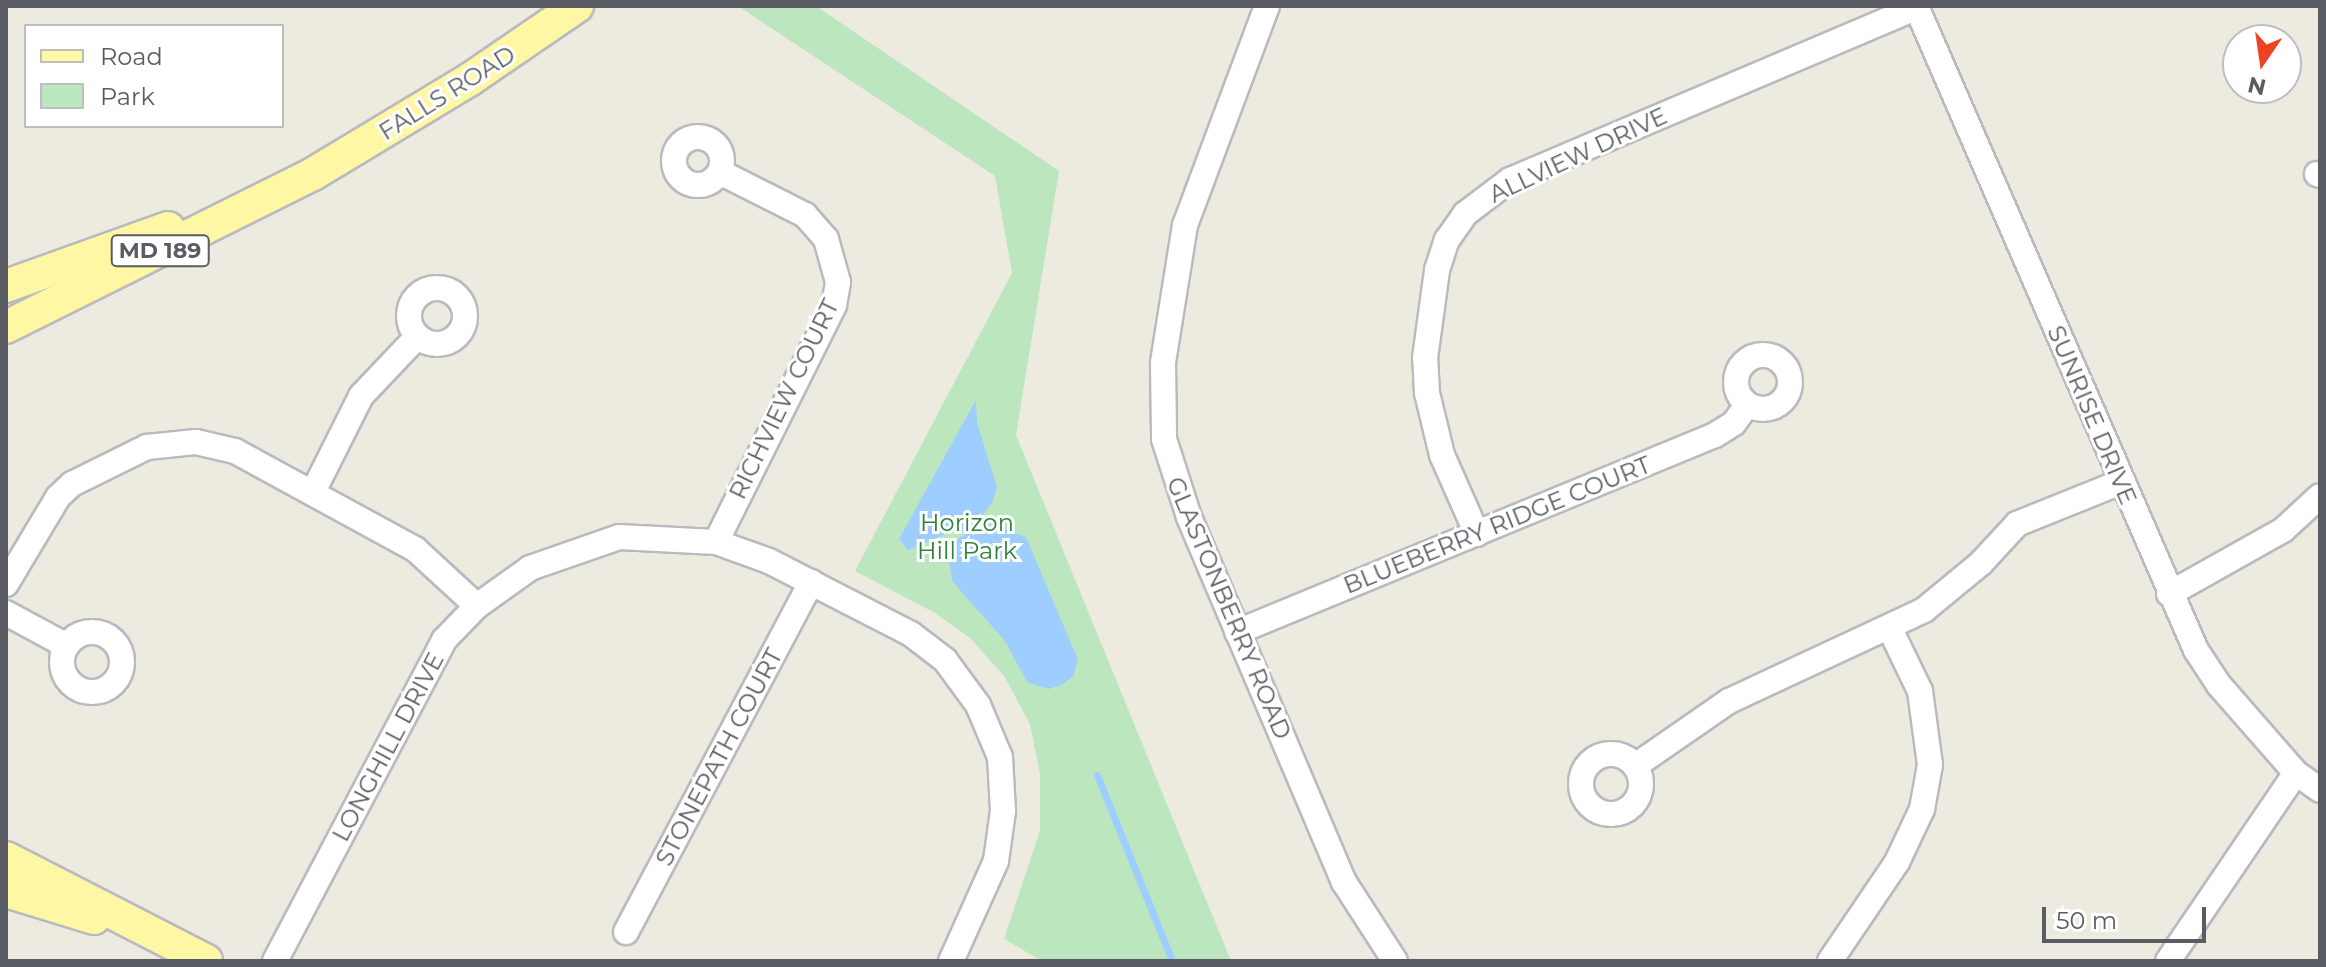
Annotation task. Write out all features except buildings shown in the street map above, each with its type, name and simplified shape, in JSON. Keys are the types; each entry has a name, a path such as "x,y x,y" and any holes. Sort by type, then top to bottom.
{"main road":[{"name":"FALLS ROAD","path":"6,327 313,174 469,80 577,6"},
{"name":"FALLS ROAD","path":"6,286 313,174"},
{"path":"6,858 206,961"},
{"path":"6,891 148,933"}],"street":[{"name":"GLASTONBERRY ROAD","path":"1267,6 1185,225 1161,389 1169,464 1344,882 1395,961"},
{"name":"SUNRISE DRIVE","path":"1916,6 2169,594 2219,685 2296,773 2320,790"},
{"name":"ALLVIEW DRIVE","path":"1477,534 1442,455 1427,393 1425,358 1437,270 1447,240 1465,214 1510,180 1916,6"},
{"name":"RICHVIEW COURT","path":"716,542 834,305 838,282 826,239 805,215 720,172"},
{"path":"313,492 361,396 417,337"},
{"name":"BLUEBERRY RIDGE COURT","path":"1237,632 1715,435 1734,423 1747,405"},
{"path":"6,584 65,491 147,447 170,441 215,445 313,492 415,549 477,606"},
{"path":"1635,766 1729,701 1924,610 1981,563 2017,524 2121,482"},
{"path":"2169,594 2283,530 2320,496"},
{"name":"LONGHILL DRIVE","path":"275,961 444,640 477,606 557,554 619,537 716,542 811,582 911,634 945,660 978,705 1000,757 1003,811 996,861 951,961"},
{"name":"STONEPATH COURT","path":"626,932 811,582"},
{"path":"6,613 67,646"},
{"path":"1830,961 1897,862 1922,809 1930,765 1920,691 1889,627"},
{"path":"2168,961 2296,773"}],"green space":[{"name":"Horizon Hill Park","path":"738,6 816,6 1059,171 1016,435 1231,961 1042,961 1004,939 1040,831 1040,774 1030,724 1004,676 970,638 935,613 855,571 1012,273 995,176"}],"water":[{"path":"976,400 977,423 997,487 993,501 979,520 908,550 899,539"},
{"path":"990,524 1026,537 1078,660 1073,676 1062,685 1048,689 1027,682 1005,641 952,581 948,552 959,538"}],"waterway":[{"path":"963,526 967,534"},
{"path":"1097,775 1172,961"}]}
